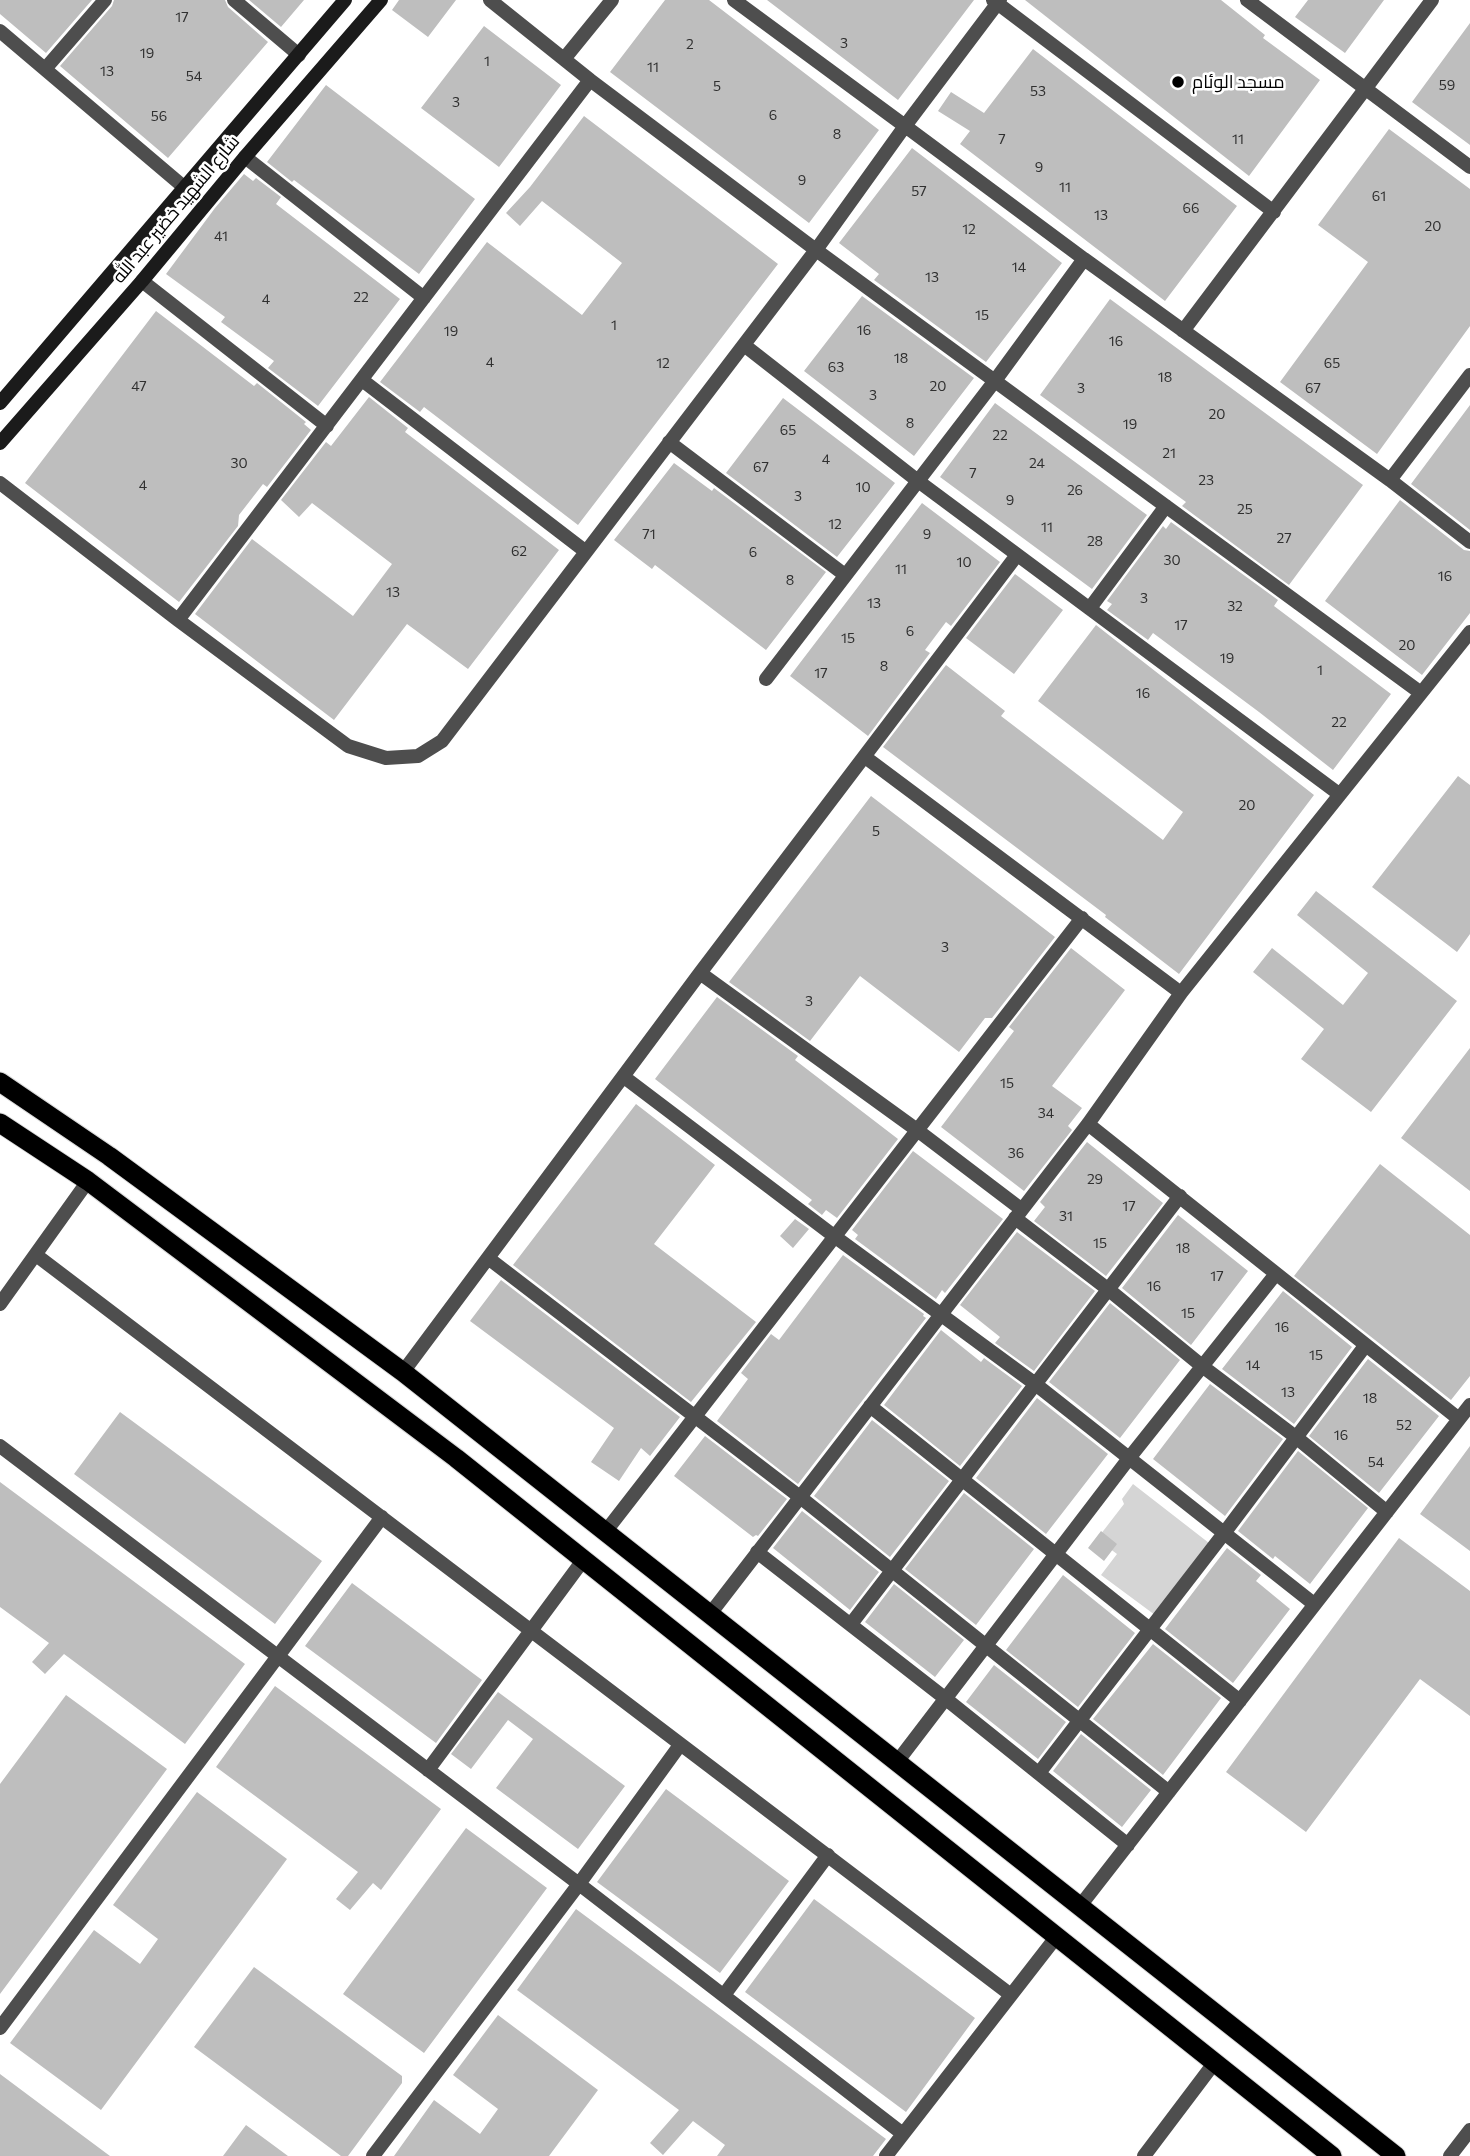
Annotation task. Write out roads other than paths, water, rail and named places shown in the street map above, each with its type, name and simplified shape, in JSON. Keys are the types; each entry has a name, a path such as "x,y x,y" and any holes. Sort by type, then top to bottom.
{"highway":[{"path":"0,1082 109,1156 403,1372 1396,2156"},
{"path":"0,1122 88,1181 456,1458 1332,2156"}],"main road":[{"name":"شارع الشهيد خضير عبد الله","path":"0,403 345,0"},
{"name":"شارع الشهيد خضير عبد الله","path":"0,443 381,0"}],"street":[{"path":"45,69 105,0"},
{"path":"234,0 299,55"},
{"path":"491,0 590,80 816,250 1421,693"},
{"path":"564,59 612,0"},
{"path":"734,0 1390,480 1470,542"},
{"path":"1247,0 1470,167"},
{"path":"1183,331 1432,0"},
{"path":"0,483 348,746 386,758 418,756 442,741 816,250 997,1 1274,212"},
{"path":"0,31 185,188"},
{"path":"178,620 590,80"},
{"path":"245,157 424,298"},
{"path":"766,679 994,382 1084,258"},
{"path":"142,281 327,426"},
{"path":"744,345 918,481 1339,794"},
{"path":"1390,480 1470,375"},
{"path":"362,380 585,551"},
{"path":"669,442 845,575"},
{"path":"1090,608 1166,506"},
{"path":"403,1372 700,973 1017,555"},
{"path":"710,1614 1088,1124 1181,993 1470,632"},
{"path":"865,757 1181,993"},
{"path":"606,1531 1082,918"},
{"path":"700,973 916,1130 1202,1366 1297,1438 1387,1512"},
{"path":"624,1077 1034,1383 1314,1604"},
{"path":"1088,1124 1459,1419"},
{"path":"0,1304 88,1181"},
{"path":"851,1624 1180,1196"},
{"path":"36,1255 1011,1995"},
{"path":"488,1258 800,1497 1169,1792"},
{"path":"897,1762 1130,1458 1275,1275"},
{"path":"1038,1773 1365,1346"},
{"path":"1080,1906 1470,1405"},
{"path":"870,1406 1240,1701"},
{"path":"0,1446 579,1884 903,2134"},
{"path":"0,2028 382,1517"},
{"path":"757,1552 1128,1845"},
{"path":"428,1770 584,1559"},
{"path":"373,2156 579,1884 680,1745"},
{"path":"724,1995 828,1855"},
{"path":"886,2156 1057,1936"},
{"path":"1144,2156 1215,2062"},
{"path":"1450,2156 1470,2130"}],"place":[{"name":"مسجد الوئام","path":"1178,82"}]}
